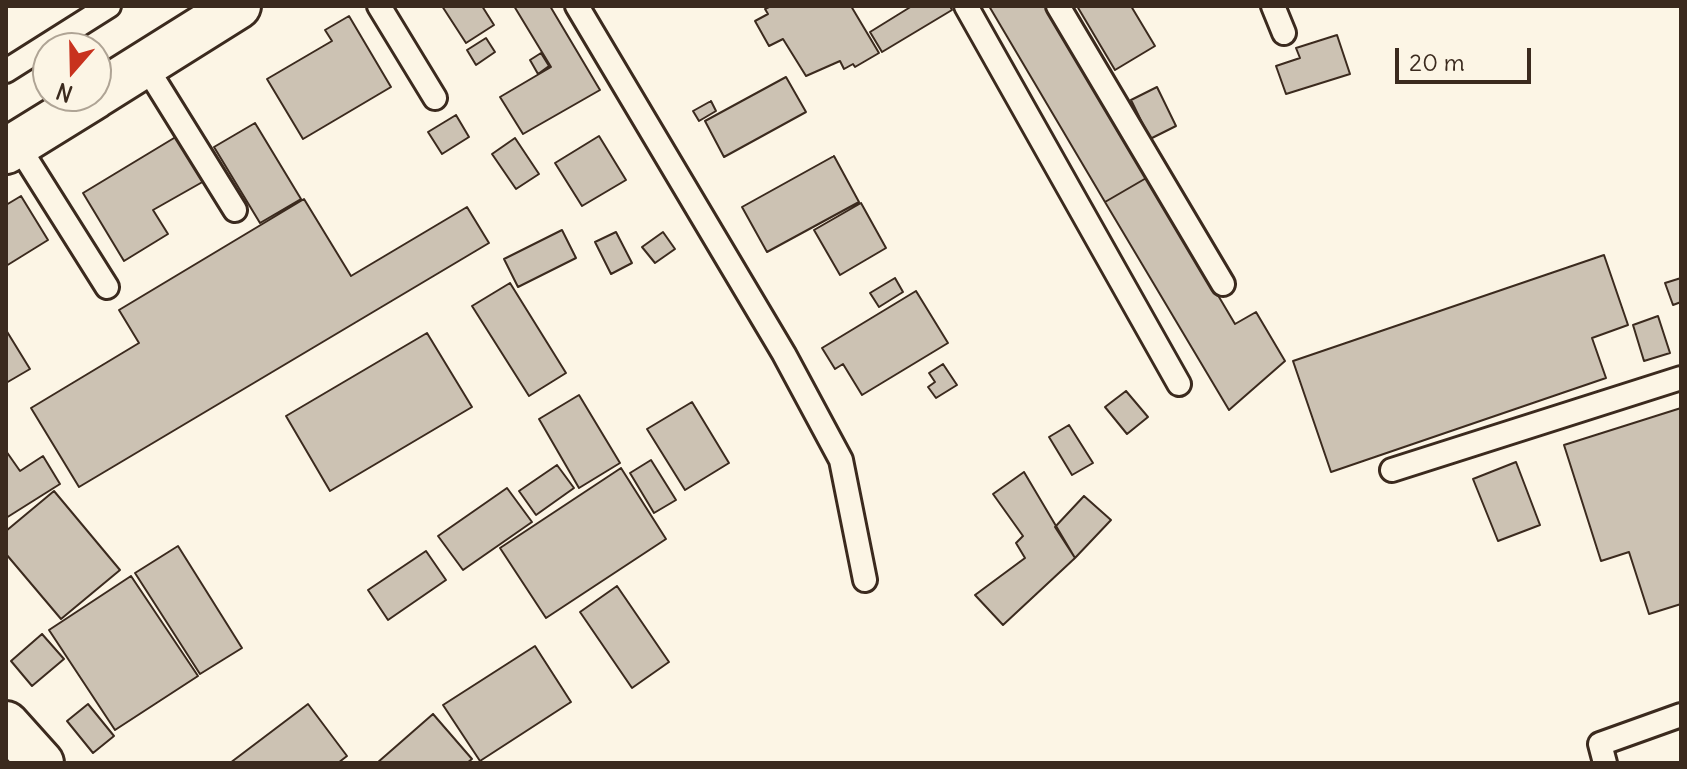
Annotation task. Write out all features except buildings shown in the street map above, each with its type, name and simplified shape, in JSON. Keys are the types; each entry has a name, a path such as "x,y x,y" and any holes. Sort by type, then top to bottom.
{"street":[{"path":"112,85 238,6"},
{"path":"12,148 69,112"},
{"path":"6,724 41,763"}],"lane":[{"path":"6,71 109,6"},
{"path":"379,6 435,98"},
{"path":"577,6 784,354 841,460 865,580"},
{"path":"966,6 1179,384"},
{"path":"1058,6 1223,284"},
{"path":"1273,6 1284,33"},
{"path":"145,65 235,210"},
{"path":"12,148 107,287"},
{"path":"1392,470 1681,378"},
{"path":"1605,763 1600,744 1681,715"}]}
